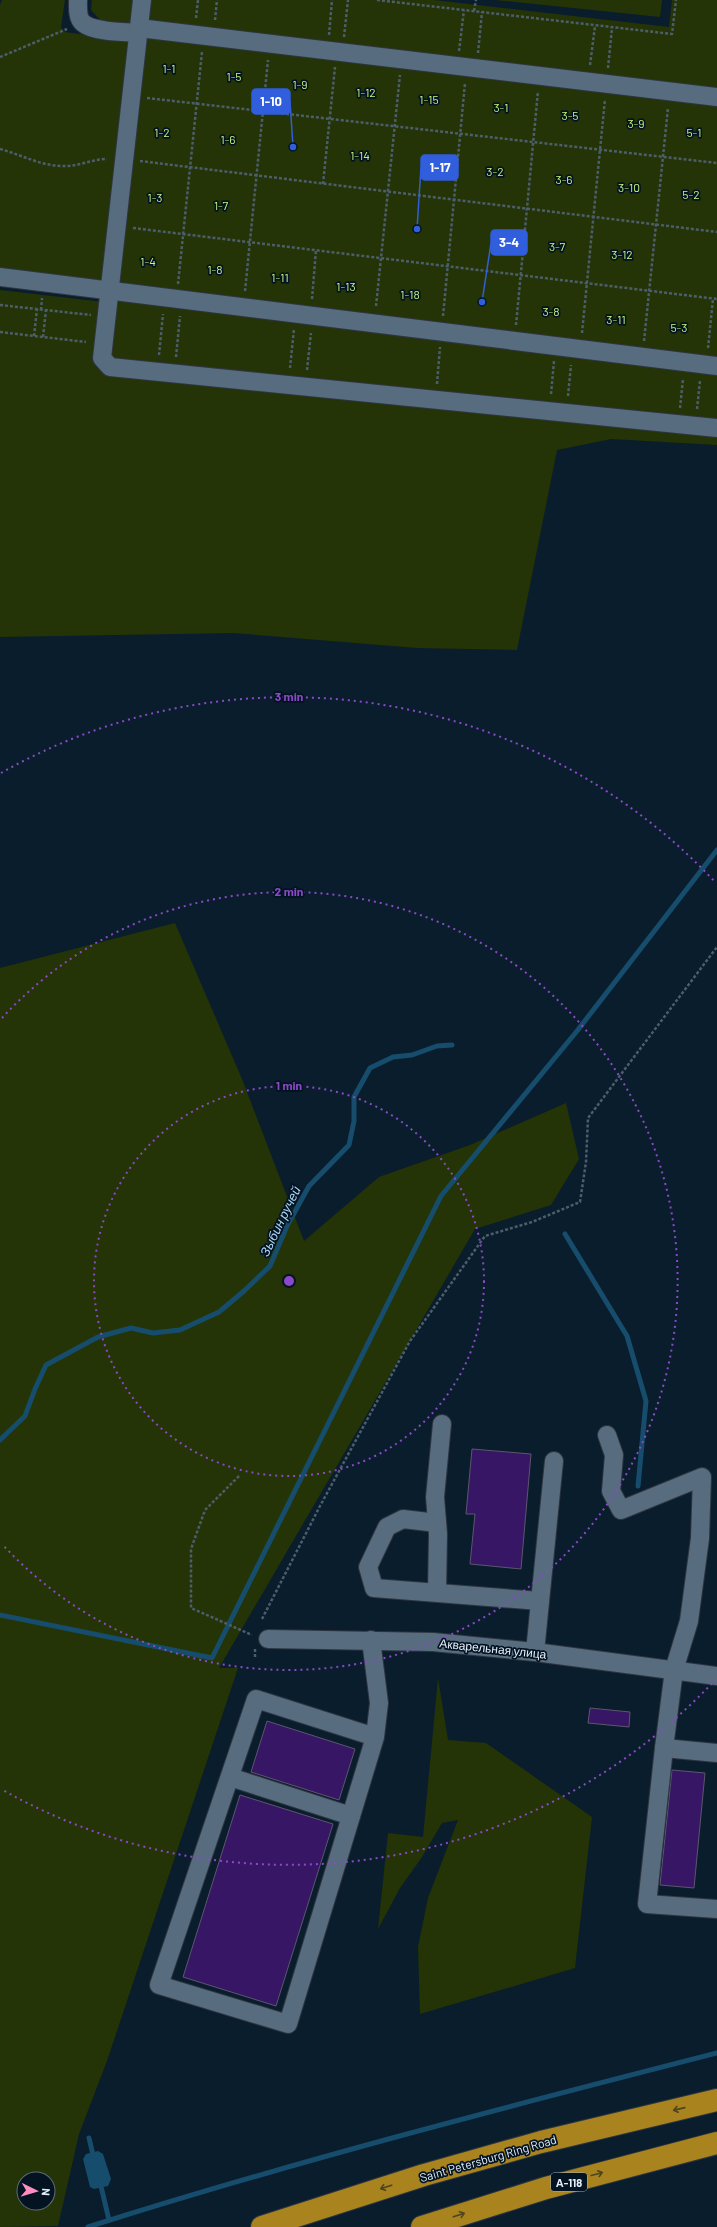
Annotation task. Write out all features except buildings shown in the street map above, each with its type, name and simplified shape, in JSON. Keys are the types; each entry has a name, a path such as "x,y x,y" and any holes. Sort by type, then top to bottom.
{"highway":[{"name":"Saint Petersburg Ring Road","path":"262,2227 424,2175 541,2142 717,2100"},
{"name":"А-118","path":"422,2227 546,2188 717,2143"}],"street":[{"path":"78,0 78,15 82,23 91,28 204,35 717,97"},
{"path":"142,0 130,96 102,358 110,367 436,398 717,428"},
{"path":"0,277 702,364"},
{"path":"437,1592 437,1523 435,1497 442,1424"},
{"path":"607,1435 614,1455 611,1491 620,1510 702,1477 700,1538 690,1621 674,1670 647,1904 717,1908"},
{"path":"535,1652 554,1461"},
{"path":"437,1523 403,1519 387,1527 368,1567 374,1588 540,1601"},
{"name":"Акварельная улица","path":"268,1639 433,1642 535,1652 717,1676"},
{"path":"371,1640 379,1702 375,1737 288,2024 159,1985 256,1698 375,1737"},
{"path":"664,1748 717,1753"},
{"path":"230,1777 351,1816"}],"path":[{"path":"323,184 335,50 332,0"},
{"path":"335,50 348,0"},
{"path":"377,0 672,34 676,0"},
{"path":"474,11 476,0"},
{"path":"436,398 447,266 467,66 464,10"},
{"path":"467,66 482,12"},
{"path":"0,57 82,23"},
{"path":"588,81 595,26"},
{"path":"557,411 569,348 587,283 612,28"},
{"path":"166,372 174,299 184,234 204,35"},
{"path":"243,308 270,43"},
{"path":"374,324 402,58"},
{"path":"514,341 540,75"},
{"path":"643,357 669,91"},
{"path":"130,96 717,163"},
{"path":"0,149 18,154 41,164 65,166 102,159 124,159 717,232"},
{"path":"116,226 715,299 702,364 687,425"},
{"path":"297,385 316,250"},
{"path":"166,372 174,299"},
{"path":"0,305 91,316 90,322"},
{"path":"34,336 37,309"},
{"path":"43,337 46,310"},
{"path":"297,385 306,316"},
{"path":"0,332 88,342 89,336"},
{"path":"557,411 569,348"},
{"path":"687,425 702,364"},
{"path":"262,1619 320,1506 410,1341 485,1236 532,1222 580,1202 586,1162 588,1118 717,947"},
{"path":"239,1476 205,1510 192,1549 191,1608 255,1637 268,1639"}],"green space":[{"path":"2,0 65,0 61,27 65,32 130,41 102,283 0,271 0,5"},
{"path":"92,0 135,0 133,24 100,20 91,10"},
{"path":"147,0 434,0 669,27 672,0 717,0 717,445 611,439 557,450 517,650 417,648 234,633 0,637 0,290 113,303"},
{"path":"495,0 662,0 660,17"},
{"path":"175,923 242,1079 304,1241 379,1177 470,1145 566,1103 579,1159 551,1205 475,1229 219,1668 238,1668 107,2061 79,2134 58,2226 0,2227 0,968"},
{"path":"438,1678 448,1740 486,1743 592,1817 575,1968 420,2014 418,1947 428,1898 458,1820 442,1823 422,1857 400,1888 378,1929 388,1833 423,1837"}],"water":[{"path":"98,2151 103,2154 111,2179 108,2186 94,2189 90,2187 83,2159 86,2154"}],"waterway":[{"path":"0,1615 212,1658 441,1196 577,1031 717,850"},
{"name":"Зыбин ручей","path":"0,1440 25,1416 46,1365 98,1337 131,1328 153,1333 180,1330 219,1312 244,1291 270,1266 287,1226 309,1186 349,1145 354,1121 354,1097 370,1068 393,1057 412,1055 437,1046 452,1045"},
{"path":"565,1234 627,1336 646,1401 638,1486"},
{"path":"88,2227 323,2157 480,2114 717,2053"},
{"path":"89,2138 94,2159"},
{"path":"100,2182 109,2220"}],"place":[{"name":"1-10","path":"293,147"},
{"name":"1-17","path":"417,229"},
{"name":"3-4","path":"482,302"}],"park label":[{"name":"1-1","path":"169,68"},
{"name":"1-5","path":"234,76"},
{"name":"1-9","path":"300,84"},
{"name":"1-12","path":"366,92"},
{"name":"1-15","path":"429,99"},
{"name":"3-1","path":"501,107"},
{"name":"3-5","path":"570,115"},
{"name":"3-9","path":"636,123"},
{"name":"1-2","path":"162,132"},
{"name":"5-1","path":"694,132"},
{"name":"1-6","path":"228,139"},
{"name":"1-14","path":"360,155"},
{"name":"3-2","path":"495,171"},
{"name":"3-6","path":"564,179"},
{"name":"3-10","path":"629,187"},
{"name":"5-2","path":"691,194"},
{"name":"1-3","path":"155,197"},
{"name":"1-7","path":"221,205"},
{"name":"3-7","path":"557,246"},
{"name":"3-12","path":"622,254"},
{"name":"1-4","path":"148,261"},
{"name":"1-8","path":"215,269"},
{"name":"1-11","path":"280,277"},
{"name":"1-13","path":"346,286"},
{"name":"1-18","path":"410,294"},
{"name":"3-8","path":"551,311"},
{"name":"3-11","path":"616,319"},
{"name":"5-3","path":"679,327"}]}
